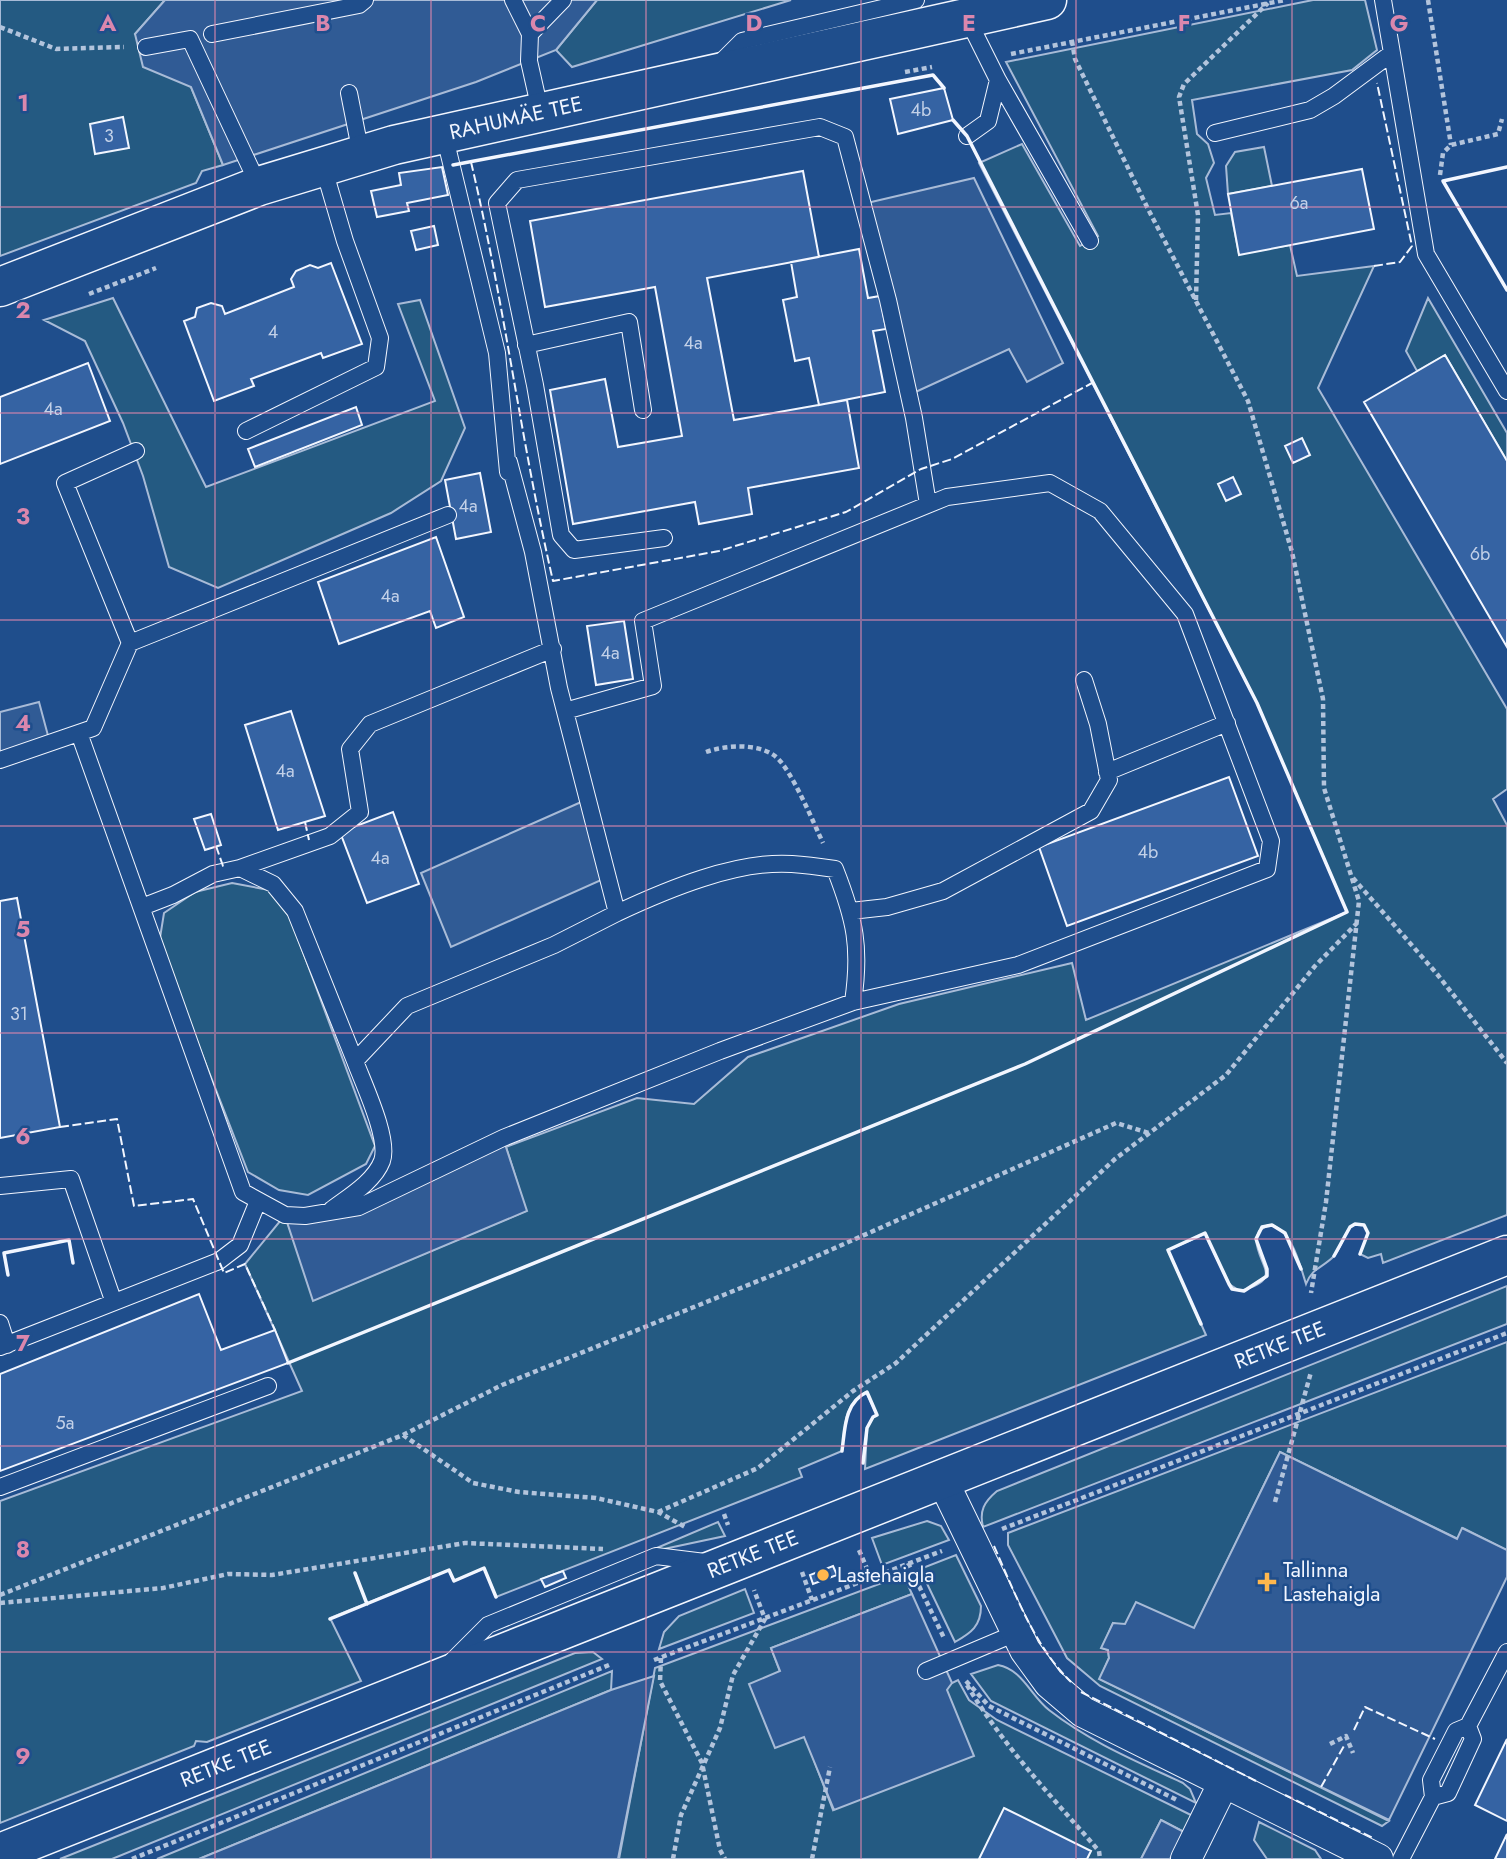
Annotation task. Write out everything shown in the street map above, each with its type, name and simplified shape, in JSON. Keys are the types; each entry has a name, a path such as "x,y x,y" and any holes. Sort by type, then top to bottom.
{"street":[{"name":"RAHUMÄE TEE","path":"0,288 259,186 361,153 988,7 1047,0"},
{"name":"RETKE TEE","path":"3,1855 432,1682 739,1575 942,1479 1317,1312 1507,1255"},
{"path":"942,1479 1016,1633 1049,1683 1083,1712 1378,1859"},
{"path":"1186,1859 1223,1784"}],"lane":[{"path":"212,34 359,5 365,0"},
{"path":"513,0 530,34 529,61 540,110"},
{"path":"530,34 563,0"},
{"path":"711,72 742,41 916,0"},
{"path":"1383,0 1426,254 1507,391"},
{"path":"967,136 988,121 998,80 988,7"},
{"path":"146,47 190,39 259,186"},
{"path":"1215,133 1310,110 1334,96 1392,52"},
{"path":"998,80 1090,241"},
{"path":"349,93 361,153"},
{"path":"664,538 574,550 561,535 497,203 517,180 820,127 845,137 888,300 914,418 928,505"},
{"path":"443,132 497,353 509,462 533,552 565,711 617,913"},
{"path":"246,430 376,367 380,338 345,241 323,166"},
{"path":"526,345 629,323 643,410"},
{"path":"130,643 65,483 136,451"},
{"path":"506,487 509,462"},
{"path":"79,733 243,1192 285,1216 359,1207 503,1138 853,1002 1018,965 1267,869 1270,841 1185,614 1100,510 1050,483 947,498 643,621 653,686 565,711"},
{"path":"0,760 93,728 130,643 448,515"},
{"path":"142,907 173,895 213,874 240,869 330,836 360,812 350,749 370,724 553,649"},
{"path":"851,911 887,907 943,891 1091,811 1109,780 1098,724 1084,680"},
{"path":"1107,772 1227,723"},
{"path":"355,1060 407,1006 554,944 665,891 730,871 790,863 835,869 851,911 859,960 853,1002"},
{"path":"240,869 273,884 295,911 355,1060 384,1143 382,1162 363,1186 329,1212"},
{"path":"0,1186 71,1180 113,1300"},
{"path":"0,1323 3,1346 113,1300 219,1261 240,1245 257,1201"},
{"path":"0,1487 268,1386"},
{"path":"926,1671 1016,1633"},
{"path":"1401,1859 1433,1797 1448,1793 1474,1739 1468,1727 1507,1653"}],"path":[{"path":"1004,56 1285,0"},
{"path":"1428,0 1451,145"},
{"path":"0,27 57,48 146,47"},
{"path":"1072,41 1076,59 1147,207 1248,401 1292,552 1323,699 1324,789 1359,901 1317,1312 1299,1413 1275,1502"},
{"path":"1417,202 1438,198 1443,153 1451,145 1498,134 1502,119"},
{"path":"706,752 744,746 776,756 800,794 835,869"},
{"path":"1351,876 1437,974 1507,1062"},
{"path":"658,1512 758,1468 852,1391 897,1363 1115,1159 1226,1075 1315,966 1357,922"},
{"path":"0,1595 403,1436 502,1385 790,1268 1116,1123 1149,1133"},
{"path":"995,1531 1507,1333"},
{"path":"403,1436 474,1483 519,1492 596,1498 658,1512 687,1528"},
{"path":"0,1603 163,1588 229,1574 272,1575 465,1543 607,1549"},
{"path":"654,1660 953,1547"},
{"path":"850,1553 860,1550 871,1578"},
{"path":"908,1563 947,1646"},
{"path":"811,1569 802,1572 812,1600"},
{"path":"739,1575 765,1619"},
{"path":"673,1859 681,1815 702,1763 720,1728 733,1675 765,1619"},
{"path":"661,1658 660,1681 702,1763 720,1850 726,1859"},
{"path":"132,1859 610,1665"},
{"path":"1098,1859 1099,1851 1024,1768 987,1718 963,1678 989,1706 1188,1806"},
{"path":"1330,1744 1346,1736 1353,1753"},
{"path":"813,1859 830,1767"}],"shaded area":[{"path":"0,0 165,0 135,34 191,87 223,165 202,171 196,183 0,256"},
{"path":"165,0 597,0 556,50 476,82 223,165 191,87 143,67 135,34"},
{"path":"597,0 791,0 572,67 556,50"},
{"path":"1313,0 1365,0 1377,50 1352,70 1192,100 1197,134 1208,144 1214,163 1206,178 1215,215 1231,213 1239,254 1290,245 1297,276 1374,266 1318,388 1507,709 1507,789 1493,799 1507,825 1507,1215 1383,1263 1381,1254 1368,1258 1360,1254 1368,1233 1364,1225 1355,1224 1336,1253 1314,1271 1306,1284 1289,1239 1276,1227 1268,1225 1259,1231 1256,1239 1266,1271 1265,1276 1254,1286 1240,1291 1229,1284 1205,1234 1168,1250 1206,1335 865,1469 867,1428 877,1415 866,1392 858,1397 849,1410 842,1451 799,1469 802,1477 496,1597 484,1568 454,1581 449,1570 330,1618 361,1681 207,1742 196,1741 194,1746 0,1823 0,1501 302,1391 245,1264 285,1215 314,1300 526,1211 506,1147 637,1098 694,1104 748,1057 899,1004 1072,963 1086,1020 1347,912 1257,703 979,163 1022,144 1080,246 1098,236 1006,62"},
{"path":"1264,147 1272,186 1228,194 1226,166 1235,152"},
{"path":"974,178 1063,363 1027,382 1009,349 909,395 867,203"},
{"path":"113,298 206,487 435,401 398,304 420,300 465,428 441,481 391,513 218,588 169,567 143,476 123,423 85,341 44,320"},
{"path":"1428,298 1507,433 1507,461 1445,355 1417,371 1406,351"},
{"path":"39,702 50,743 0,760 0,712"},
{"path":"588,799 608,877 451,947 421,873"},
{"path":"232,883 269,890 290,917 375,1146 366,1164 308,1195 279,1190 248,1172 159,944 164,913 195,892"},
{"path":"503,1138 527,1211 313,1301 285,1216 359,1207"},
{"path":"1507,1286 1507,1324 983,1527 984,1507 997,1491"},
{"path":"1507,1342 1507,1550 1463,1528 1458,1539 1280,1452 1194,1629 1122,1626 1113,1623 1102,1648 1108,1650 1109,1658 1100,1679 1389,1821 1382,1826 1100,1686 1067,1658 1008,1545 1008,1533"},
{"path":"1280,1452 1457,1539 1462,1528 1507,1550 1507,1577 1389,1820 1099,1679 1109,1658 1108,1650 1101,1648 1113,1623 1125,1624 1136,1602 1194,1628"},
{"path":"927,1521 941,1526 949,1540 882,1565 872,1538"},
{"path":"718,1522 725,1536 645,1553"},
{"path":"956,1555 981,1606 974,1628 955,1642 920,1569"},
{"path":"895,1578 907,1583 912,1594 771,1648 833,1810 948,1685 958,1680 969,1700 997,1720 1193,1816 1184,1832 1161,1820 1141,1859 619,1859 655,1668"},
{"path":"745,1589 754,1613 659,1649 664,1632 679,1616"},
{"path":"912,1594 952,1683 947,1690 974,1756 834,1810 804,1737 775,1748 749,1684 780,1671 771,1648"},
{"path":"593,1652 602,1659 112,1859 60,1859 575,1653"},
{"path":"998,1665 1014,1672 1049,1710 1081,1732 1183,1783 1190,1789 1196,1803 991,1701 971,1674"},
{"path":"612,1671 611,1690 199,1859 157,1859"},
{"path":"654,1676 618,1859 199,1859 611,1690"},
{"path":"1161,1820 1184,1832 1170,1859 1141,1859"},
{"path":"1259,1822 1315,1850 1321,1859 1267,1859 1254,1840"}],"building":[{"path":"944,88 953,120 898,134 890,99"},
{"path":"123,117 129,148 95,154 90,124"},
{"path":"442,167 448,195 407,203 409,211 377,217 371,191 401,185 399,173"},
{"path":"1362,169 1374,229 1239,255 1228,194"},
{"path":"803,171 819,257 707,278 734,420 847,400 859,468 748,488 752,514 699,524 695,502 573,524 550,390 605,379 618,447 682,436 655,287 545,307 530,221"},
{"path":"434,226 438,245 416,250 411,231"},
{"path":"859,249 868,298 880,296 886,329 873,331 885,392 819,405 809,358 795,361 783,300 797,297 791,262"},
{"path":"331,263 362,344 323,358 321,353 251,379 254,386 214,401 184,321 195,317 197,308 211,303 222,306 225,314 294,287 291,279 296,271 310,265 318,268"},
{"path":"1445,355 1507,461 1507,647 1364,402"},
{"path":"88,363 110,421 0,464 0,397"},
{"path":"356,407 362,425 255,467 248,449"},
{"path":"1302,438 1310,455 1293,463 1285,446"},
{"path":"480,473 491,532 456,539 445,480"},
{"path":"1233,477 1241,494 1226,501 1218,484"},
{"path":"436,537 464,617 436,628 430,611 339,644 318,582"},
{"path":"624,621 633,679 596,685 587,626"},
{"path":"291,711 325,816 278,830 245,725"},
{"path":"1229,777 1258,856 1067,926 1039,847"},
{"path":"393,812 419,884 367,903 340,832"},
{"path":"211,814 221,845 205,850 194,819"},
{"path":"17,898 60,1127 0,1138 0,901"},
{"path":"199,1294 221,1350 275,1330 288,1363 0,1471 0,1374"},
{"name":"Lastehaigla","path":"833,1566 837,1575 813,1584 810,1575"},
{"path":"563,1571 566,1578 545,1587 541,1579"},
{"path":"1507,1739 1507,1821 1475,1805"},
{"path":"1004,1808 1091,1851 1087,1859 979,1859"},
{"path":"1507,1834 1507,1859 1495,1859"}],"fence":[{"path":"1374,266 1400,262 1412,246 1377,83"},
{"path":"471,162 553,581 719,551 846,512 921,469 952,459 1092,383"},
{"path":"305,822 309,840"},
{"path":"216,846 223,866 226,866"},
{"path":"60,1127 117,1119 134,1206 193,1199 224,1273 245,1264 275,1330"},
{"path":"994,1546 1036,1636 1071,1682"},
{"path":"1081,1692 1256,1781"},
{"path":"1354,1730 1365,1707 1435,1739"},
{"path":"1321,1787 1345,1744"},
{"path":"1285,1795 1373,1838"}],"wall":[{"path":"453,165 933,75 944,88"},
{"path":"288,1363 1025,1064 1347,912 1257,703 967,136 953,120"},
{"path":"1507,167 1443,181 1507,290"},
{"path":"1334,1256 1350,1227 1355,1224 1364,1225 1368,1233 1360,1254"},
{"path":"1201,1324 1168,1250 1205,1233 1232,1289 1244,1291 1267,1276 1256,1239 1262,1227 1272,1225 1285,1233 1301,1269"},
{"path":"8,1275 4,1253 69,1240 73,1263"},
{"path":"842,1451 850,1410 859,1397 867,1392 877,1415 867,1428 863,1463"},
{"path":"330,1619 449,1570 454,1581 484,1568 496,1597"},
{"path":"355,1573 367,1604"}],"place":[{"name":"Lastehaigla","path":"823,1575"},
{"name":"Tallinna Lastehaigla","path":"1267,1582"}]}
